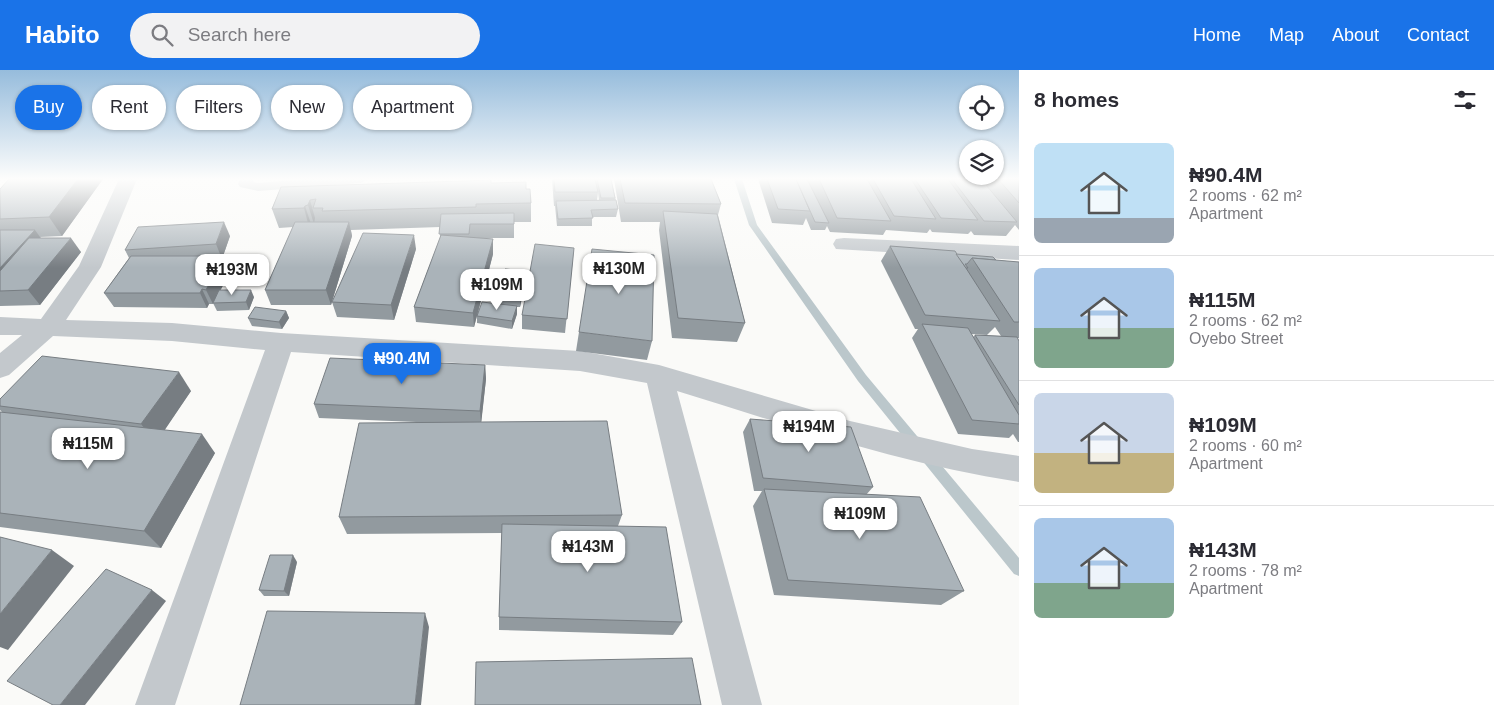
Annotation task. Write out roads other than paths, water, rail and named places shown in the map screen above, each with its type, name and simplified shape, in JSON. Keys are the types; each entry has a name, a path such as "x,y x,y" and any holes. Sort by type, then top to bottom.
{"street":[{"path":"0,368 48,327 90,266 115,209"},
{"path":"844,244 1019,254"},
{"path":"0,326 172,332 280,342 580,361 658,375 850,433 972,462 1019,469"},
{"path":"155,705 280,342"},
{"path":"658,375 742,705"}],"waterway":[{"path":"748,209 753,225 862,378 1019,569"}]}
